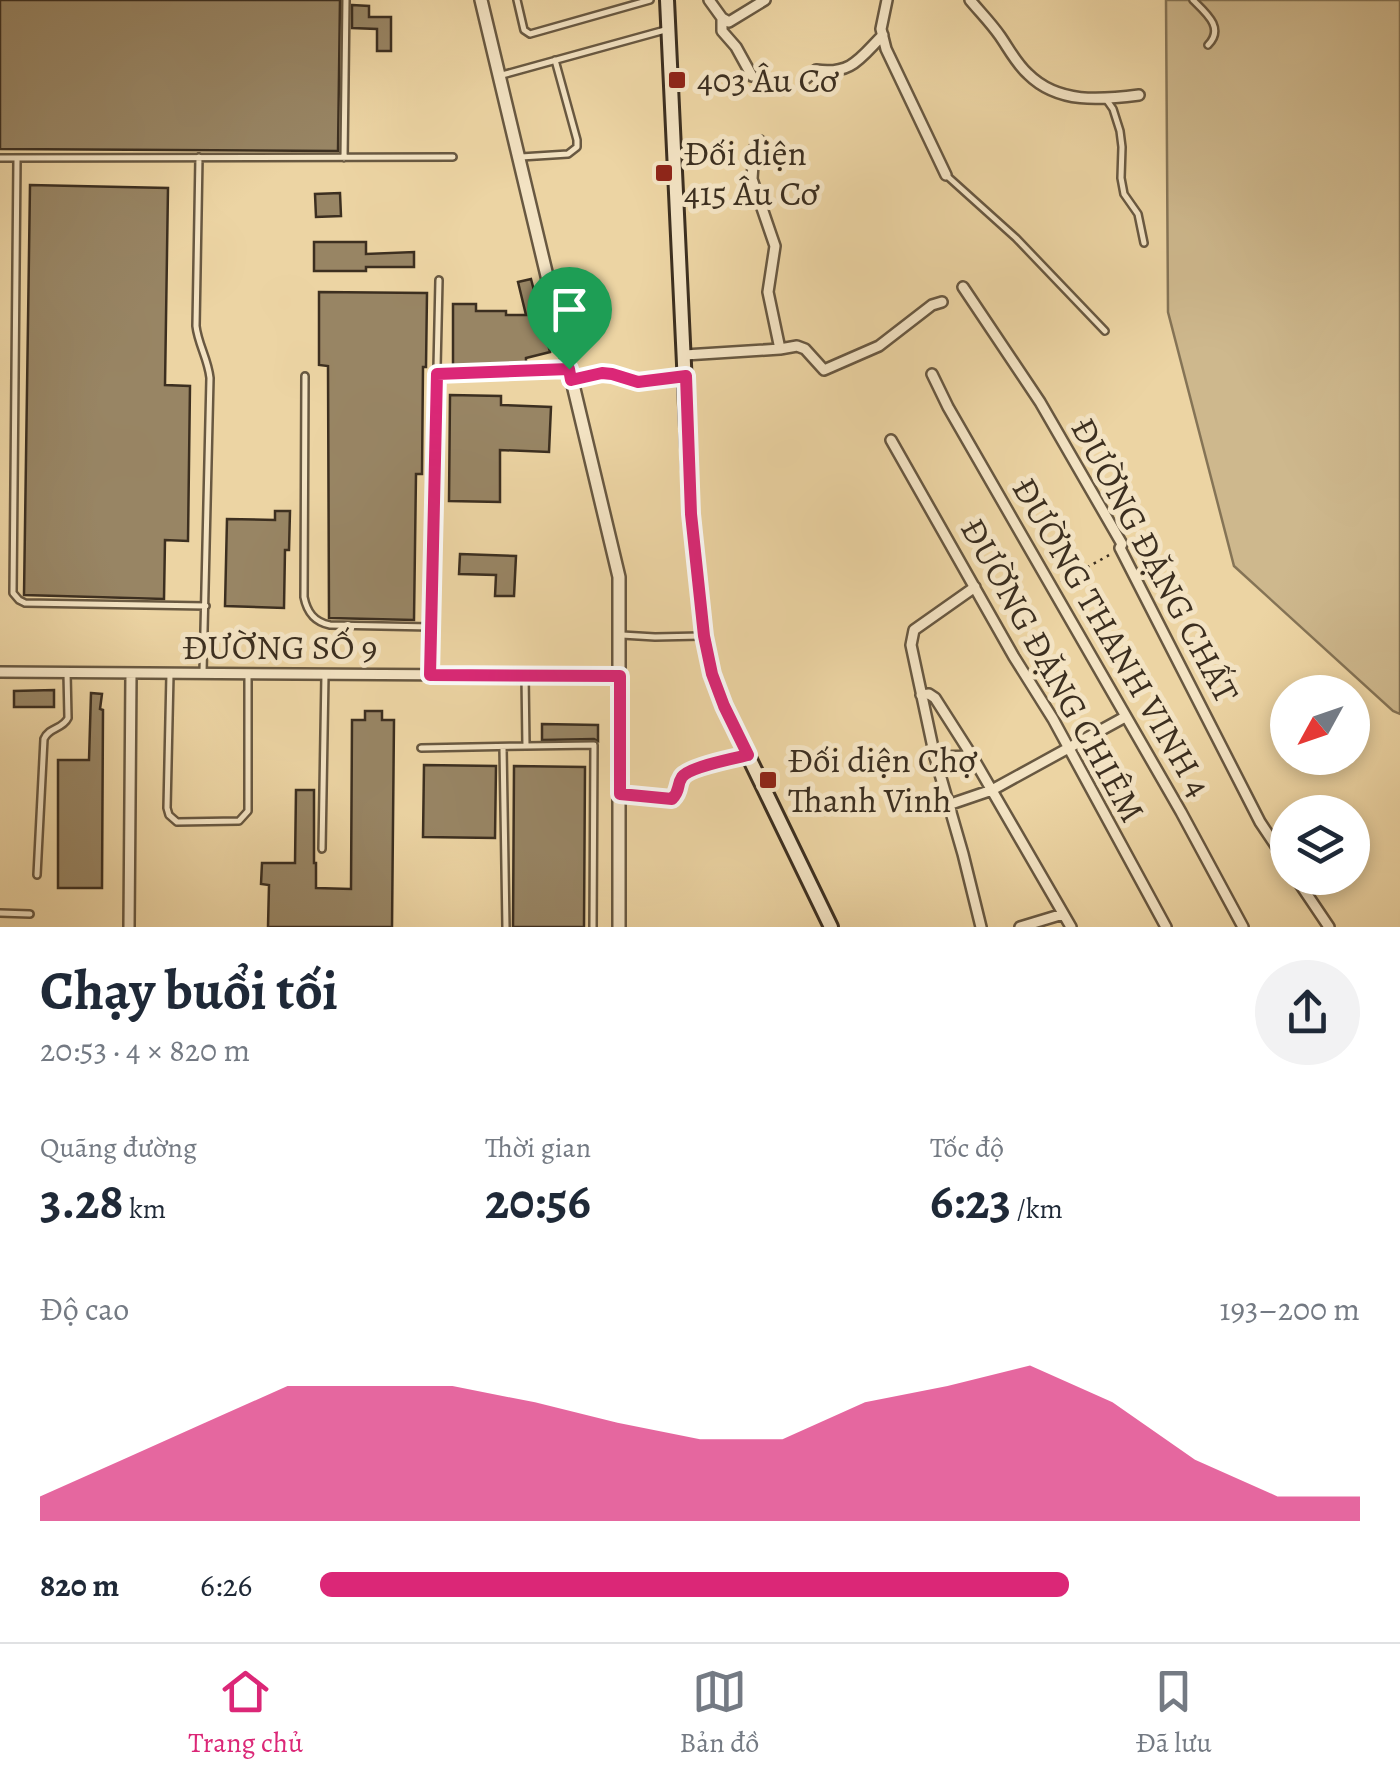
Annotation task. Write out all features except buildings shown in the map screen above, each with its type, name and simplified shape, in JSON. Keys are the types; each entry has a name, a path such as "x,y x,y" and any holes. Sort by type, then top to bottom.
{"main road":[{"path":"667,0 691,514 704,636 724,706 832,927"}],"street":[{"path":"481,0 619,578 619,927"},
{"path":"709,0 722,18 730,22 765,0"},
{"path":"887,0 881,29 886,49 946,175"},
{"path":"970,0 1028,75 1042,85 1082,99 1139,95"},
{"path":"722,18 722,31 752,76"},
{"path":"802,80 816,70 842,71 882,35"},
{"path":"760,141 754,149 752,178 775,246 768,292 780,349"},
{"name":"ĐƯỜNG ĐẶNG CHẤT","path":"964,288 1040,402 1122,544 1120,548 1270,837"},
{"path":"685,355 794,346 802,348 826,369 879,346 932,305 942,302"},
{"name":"ĐƯỜNG THANH VINH 4","path":"932,374 1244,927"},
{"name":"ĐƯỜNG ĐẶNG CHIÊM","path":"891,440 1166,927"},
{"path":"974,587 914,630 912,655 934,757 981,927"},
{"name":"ĐƯỜNG SỐ 9","path":"0,672 620,676"},
{"path":"128,927 131,674"},
{"path":"921,696 935,698 1070,927"},
{"path":"948,804 992,790 1124,717"},
{"path":"934,757 972,756"},
{"path":"1307,895 1329,927"},
{"path":"1020,927 1063,914"}],"lane":[{"path":"344,158 346,0"},
{"path":"517,0 524,30 530,34 650,0"},
{"path":"1194,0 1214,26 1215,36 1208,45"},
{"path":"499,76 668,30"},
{"path":"518,157 568,154 577,147 555,60"},
{"path":"1105,98 1120,131 1124,194 1140,220 1144,243"},
{"path":"199,157 196,326 210,378 202,674"},
{"path":"0,158 453,158"},
{"path":"16,158 14,593 25,603 206,606"},
{"path":"946,175 1016,238 1104,331"},
{"path":"430,675 439,280"},
{"path":"437,374 602,373 638,382 686,376"},
{"path":"305,376 304,596 308,609 318,622 330,625 432,627"},
{"path":"620,635 704,636"},
{"path":"37,875 44,738 68,718 67,673"},
{"path":"170,674 168,808 176,822 239,821 248,812 248,674"},
{"path":"322,849 325,674"},
{"path":"524,676 526,746"},
{"path":"421,748 594,745 593,927"},
{"path":"503,746 506,927"},
{"path":"620,794 672,799 679,792 682,777 690,770 748,755"},
{"path":"0,913 30,914"}],"path":[{"path":"1051,587 1120,548"}],"shaded area":[{"path":"1166,0 1400,0 1400,714 1370,690 1370,675 1354,675 1234,566 1168,312"}],"place":[{"name":"403 Âu Cơ","path":"677,80"},
{"name":"Đối diện 415 Âu Cơ","path":"664,173"},
{"name":"Đối diện Chợ Thanh Vinh","path":"768,780"}],"route":[{"path":"569,369 571,380 602,373 638,382 686,376 691,514 704,636 712,674 748,755 690,770 682,777 675,798 669,800 620,794 620,676 430,675 437,374 569,369"}]}
